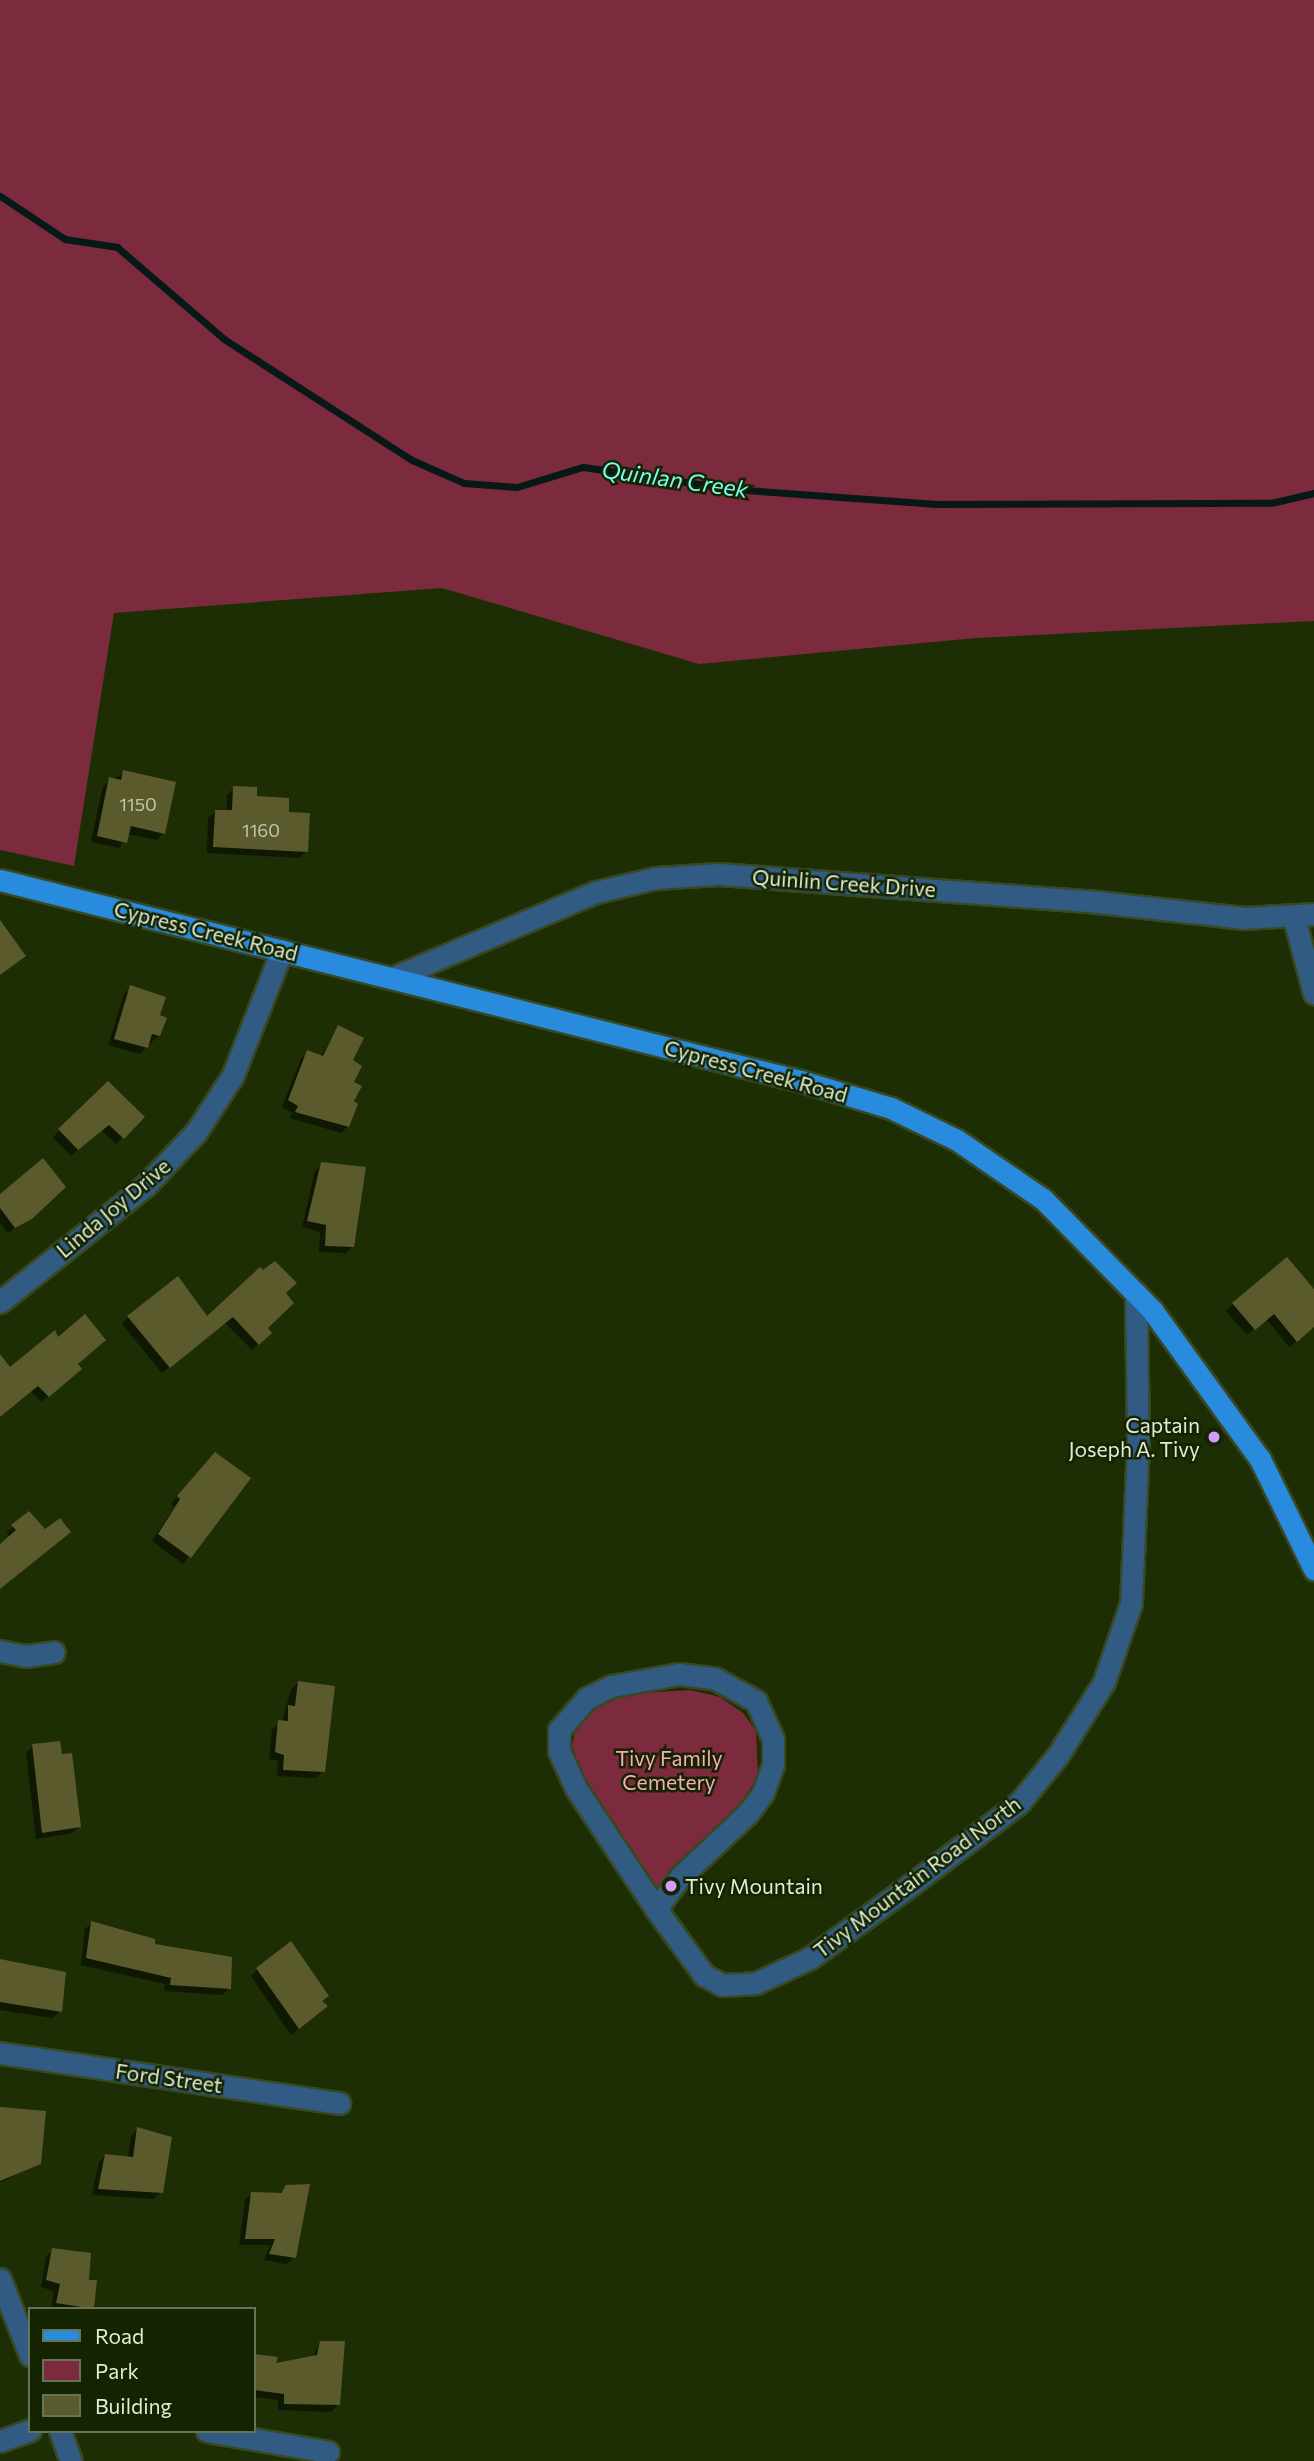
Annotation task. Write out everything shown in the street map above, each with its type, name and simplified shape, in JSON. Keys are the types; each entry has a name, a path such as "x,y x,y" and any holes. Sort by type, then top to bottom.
{"main road":[{"name":"Cypress Creek Road","path":"0,880 392,978 891,1108 957,1140 1043,1199 1136,1293 1196,1367 1260,1459 1314,1569"}],"street":[{"name":"Quinlin Creek Drive","path":"392,978 596,892 655,878 719,874 1088,901 1244,918 1304,916"},
{"path":"1304,916 1314,993"},
{"name":"Linda Joy Drive","path":"0,1302 145,1186 196,1132 233,1075 282,950"},
{"name":"Tivy Mountain Road North","path":"656,1909 680,1877 747,1814 763,1793 773,1765 773,1739 756,1701 714,1678 679,1674 612,1686 587,1698 559,1730 559,1751 576,1788 656,1909 704,1975 722,1985 755,1983 810,1958 1020,1802 1058,1755 1104,1682 1131,1603 1138,1443 1136,1293"},
{"path":"0,1651 26,1656 54,1652"},
{"name":"Ford Street","path":"0,2053 339,2103"},
{"path":"0,2279 28,2350"},
{"path":"0,2441 28,2431"},
{"path":"61,2433 71,2461"},
{"path":"218,2433 328,2452"}],"green space":[{"path":"0,0 1314,0 1314,621 976,638 699,664 442,588 114,613 74,866 0,850"},
{"name":"Tivy Family Cemetery","path":"690,1690 720,1697 743,1713 756,1731 758,1777 722,1830 656,1895 594,1805 572,1746 576,1726 594,1706 625,1694"}],"building":[{"path":"123,770 176,782 165,834 131,826 127,843 97,836 109,777 121,780"},
{"path":"233,786 257,787 257,796 289,798 289,812 310,813 308,852 213,847 215,810 232,810"},
{"path":"0,920 26,956 0,975"},
{"path":"130,985 166,997 160,1015 167,1018 160,1036 152,1034 148,1048 114,1039"},
{"path":"338,1025 364,1038 353,1060 362,1066 354,1082 362,1086 354,1101 358,1104 349,1127 295,1112 298,1106 288,1100 307,1050 323,1056"},
{"path":"108,1081 145,1117 124,1139 109,1125 78,1150 58,1129"},
{"path":"43,1158 66,1187 32,1219 15,1228 0,1208 0,1194"},
{"path":"321,1162 366,1167 354,1247 325,1246 326,1225 307,1221"},
{"path":"1287,1257 1314,1289 1314,1327 1297,1342 1274,1314 1255,1330 1232,1303"},
{"path":"275,1261 297,1283 286,1293 294,1303 268,1328 272,1333 259,1345 233,1317 170,1368 127,1316 178,1276 207,1316 260,1267 263,1270"},
{"path":"85,1314 106,1340 78,1364 82,1369 49,1397 38,1386 0,1417 0,1354 10,1367 55,1330 58,1337"},
{"path":"215,1452 251,1478 191,1558 158,1534 180,1499 177,1496"},
{"path":"29,1511 45,1529 60,1518 71,1532 0,1589 0,1544 16,1530 11,1525"},
{"path":"298,1681 335,1686 325,1772 283,1770 284,1755 275,1752 278,1720 288,1721 288,1705 295,1706"},
{"path":"60,1741 62,1754 72,1753 81,1827 42,1833 32,1744"},
{"path":"91,1921 155,1939 155,1944 232,1957 231,1989 170,1985 171,1978 86,1958"},
{"path":"291,1941 329,1996 322,2001 328,2006 299,2029 256,1968"},
{"path":"0,1959 66,1972 62,2012 0,2002"},
{"path":"0,2107 46,2111 41,2164 0,2181"},
{"path":"137,2127 172,2137 163,2193 98,2189 105,2154 133,2157"},
{"path":"310,2184 296,2258 269,2254 275,2239 245,2239 251,2192 281,2193 286,2185"},
{"path":"52,2248 91,2253 89,2280 97,2280 94,2307 56,2303 60,2284 46,2280"},
{"path":"320,2341 345,2341 340,2405 284,2404 284,2394 256,2390 256,2354 278,2357 276,2363 317,2355"}],"waterway":[{"name":"Quinlan Creek","path":"0,196 65,239 117,247 224,339 412,460 464,483 517,487 583,467 732,489 936,504 1271,503 1314,493"}],"place":[{"name":"Captain Joseph A. Tivy","path":"1214,1437"},
{"name":"Tivy Mountain","path":"671,1886"}]}
